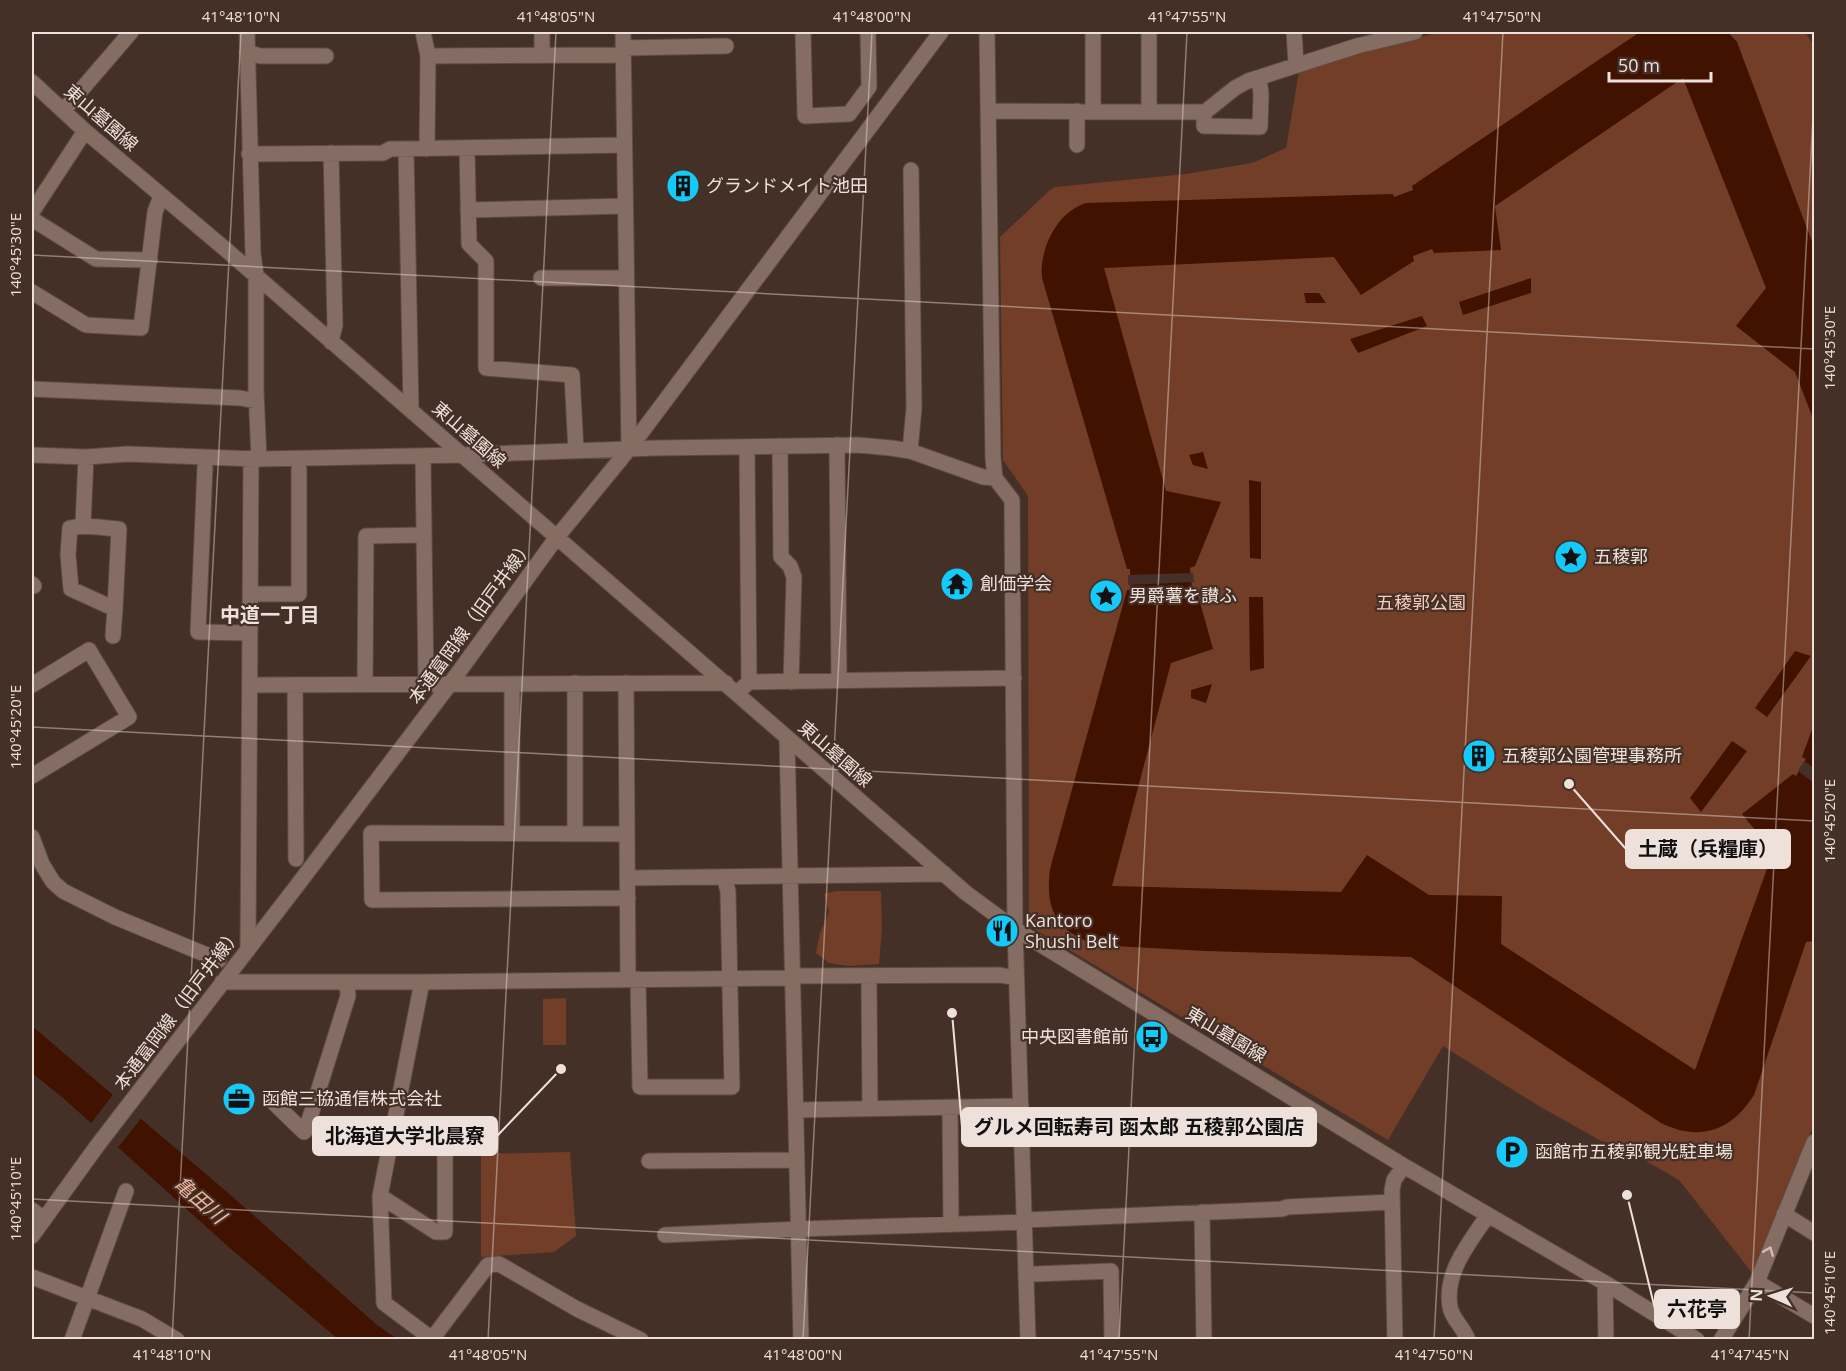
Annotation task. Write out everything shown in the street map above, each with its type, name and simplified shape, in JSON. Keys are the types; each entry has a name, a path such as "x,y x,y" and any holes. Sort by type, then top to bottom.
{"street":[{"path":"63,111 132,32"},
{"path":"247,32 249,154 256,275 248,950"},
{"path":"423,32 428,56 427,149"},
{"path":"542,32 542,55"},
{"path":"623,32 628,449"},
{"path":"803,32 805,116 849,114 869,87 868,32"},
{"name":"本通富岡線（旧戸井線）","path":"32,1236 38,1215 97,1146 248,950 450,684 557,537 628,449 941,32"},
{"path":"987,32 993,458 995,478 1012,500 1015,929 1028,1340"},
{"path":"1093,32 1093,111"},
{"path":"1149,32 1149,112"},
{"path":"1294,32 1296,64"},
{"path":"988,111 1204,112 1235,88 1258,78 1386,35 1415,32"},
{"path":"428,56 542,55 726,46"},
{"path":"247,52 260,56 326,56"},
{"path":"1204,112 1204,126 1260,126 1261,94 1258,78"},
{"name":"東山墓園線","path":"32,82 85,131 256,275 557,537 737,686 787,739 966,892 1015,929 1404,1166 1605,1283 1697,1340"},
{"path":"858,102 877,117"},
{"path":"1077,111 1077,145"},
{"path":"32,212 85,131"},
{"path":"249,154 383,153 390,148 624,145"},
{"path":"406,148 411,410"},
{"path":"467,148 469,244 486,261 486,368 573,375 576,451"},
{"path":"331,153 335,326 331,342"},
{"path":"910,451 914,408 911,170"},
{"path":"32,292 86,325 141,328 155,212 161,196"},
{"path":"468,210 625,206"},
{"path":"32,219 96,259 150,260"},
{"path":"541,278 626,278"},
{"path":"32,375 36,389 240,398 256,401"},
{"path":"32,455 86,457 128,454 255,458 423,456 837,445 875,446 910,451 983,477 995,478"},
{"path":"837,445 839,681"},
{"path":"780,446 781,557 790,567 794,577 791,682"},
{"path":"737,686 747,447"},
{"path":"423,456 426,684"},
{"path":"83,525 86,457"},
{"path":"205,467 198,632 250,633"},
{"path":"251,594 299,594 299,469"},
{"path":"113,636 115,609 119,529 83,525 70,528 68,555 71,589 115,609"},
{"path":"365,685 366,536 424,536"},
{"path":"32,685 89,650 129,717 32,776"},
{"path":"250,685 626,683 737,686 791,682 1014,678"},
{"path":"575,683 575,834"},
{"path":"626,683 628,898 640,1087 732,1087 728,891 724,877"},
{"path":"512,684 512,833"},
{"path":"295,685 296,859"},
{"path":"787,739 801,1340"},
{"path":"627,834 371,833 372,900 628,898"},
{"path":"32,837 42,864 53,882 63,891 116,917 219,960"},
{"path":"628,878 945,874"},
{"path":"222,982 1000,975 1016,978"},
{"path":"273,1102 304,1132 306,1130 348,996 347,982"},
{"path":"422,982 380,1196 384,1303 432,1339 488,1265 499,1264 577,1309 641,1340"},
{"path":"869,985 870,1109"},
{"path":"796,1110 1021,1106"},
{"path":"950,1108 951,1224"},
{"path":"380,1196 436,1232 445,1232 445,1125 406,1125 395,1122"},
{"path":"1721,1340 1757,1282 1815,1142"},
{"path":"649,1161 797,1160"},
{"path":"1395,1340 1392,1202 1394,1180 1404,1166"},
{"path":"72,1340 126,1191"},
{"path":"665,1234 1025,1221 1392,1202"},
{"path":"1202,1212 1204,1340"},
{"path":"1784,1214 1815,1233"},
{"path":"1468,1340 1465,1331 1452,1312 1449,1289 1457,1263 1488,1215"},
{"path":"1035,1274 1111,1271 1112,1340"},
{"path":"32,1277 142,1319 177,1340"},
{"path":"1757,1282 1815,1316"},
{"path":"1605,1283 1606,1340"},
{"path":"146,1340 151,1324"}],"green space":[{"name":"五稜郭公園","path":"1441,32 1805,32 1814,46 1814,1124 1753,1274 1679,1180 1616,1144 1601,1141 1539,1106 1443,1046 1388,1140 1029,926 1028,496 1003,460 1000,237 1055,187 1186,174 1252,163 1286,148 1299,71 1316,64"},
{"path":"836,891 881,891 882,929 879,964 848,966 829,963 816,953 820,933 829,912 824,894"},
{"path":"566,998 566,1045 543,1045 543,999"},
{"path":"570,1152 576,1236 554,1252 481,1257 481,1154"}],"water":[{"path":"1640,32 1728,32 1737,42 1814,247 1814,421 1795,372 1736,326 1766,288 1683,78 1495,206 1501,250 1434,253 1432,249 1413,256 1414,261 1361,295 1334,257 1104,268 1166,491 1221,502 1195,566 1190,568 1192,588 1196,588 1213,649 1171,663 1112,886 1341,892 1367,855 1429,895 1502,896 1501,944 1695,1070 1773,852 1742,814 1793,774 1796,776 1806,759 1802,757 1814,724 1814,941 1806,942 1754,1095 1745,1107 1725,1125 1702,1132 1675,1129 1661,1123 1411,957 1206,951 1096,945 1071,933 1063,926 1056,917 1049,896 1050,869 1127,590 1131,590 1130,569 1127,569 1042,278 1044,255 1052,233 1066,214 1086,203 1393,194 1394,197 1413,190 1412,186"},
{"path":"1531,278 1531,293 1463,315 1459,302"},
{"path":"1304,293 1319,293 1326,303 1306,303"},
{"path":"1422,316 1427,326 1358,353 1350,339"},
{"path":"1203,452 1208,469 1193,465 1189,455"},
{"path":"1249,480 1261,482 1261,559 1250,558"},
{"path":"1249,597 1263,597 1264,668 1250,671"},
{"path":"1795,651 1811,656 1767,717 1755,708"},
{"path":"1212,684 1206,703 1191,698 1191,690"},
{"path":"1732,741 1747,751 1701,812 1690,798"},
{"path":"1729,848 1736,859 1732,869 1722,864"},
{"name":"亀田川","path":"32,1026 234,1198 377,1325 397,1339 338,1339 231,1249 63,1098 32,1073"}],"pier":[{"path":"1193,573 1194,582 1128,585 1128,575"},
{"path":"1804,761 1814,768 1814,783 1798,771"},
{"path":"115,1092 143,1116 116,1150 89,1126"}],"place":[{"name":"グランドメイト池田","path":"683,186"},
{"name":"五稜郭","path":"1571,557"},
{"name":"創価学会","path":"957,584"},
{"name":"男爵薯を讃ふ","path":"1106,596"},
{"name":"五稜郭公園管理事務所","path":"1479,756"},
{"name":"土蔵（兵糧庫）","path":"1569,784"},
{"name":"Kantoro Shushi Belt","path":"1002,931"},
{"name":"グルメ回転寿司 函太郎 五稜郭公園店","path":"952,1013"},
{"name":"中央図書館前","path":"1152,1037"},
{"name":"北海道大学北晨寮","path":"561,1069"},
{"name":"函館三協通信株式会社","path":"239,1099"},
{"name":"函館市五稜郭観光駐車場","path":"1512,1152"},
{"name":"六花亭","path":"1627,1195"}],"district":[{"name":"中道一丁目","path":"270,615"}]}
